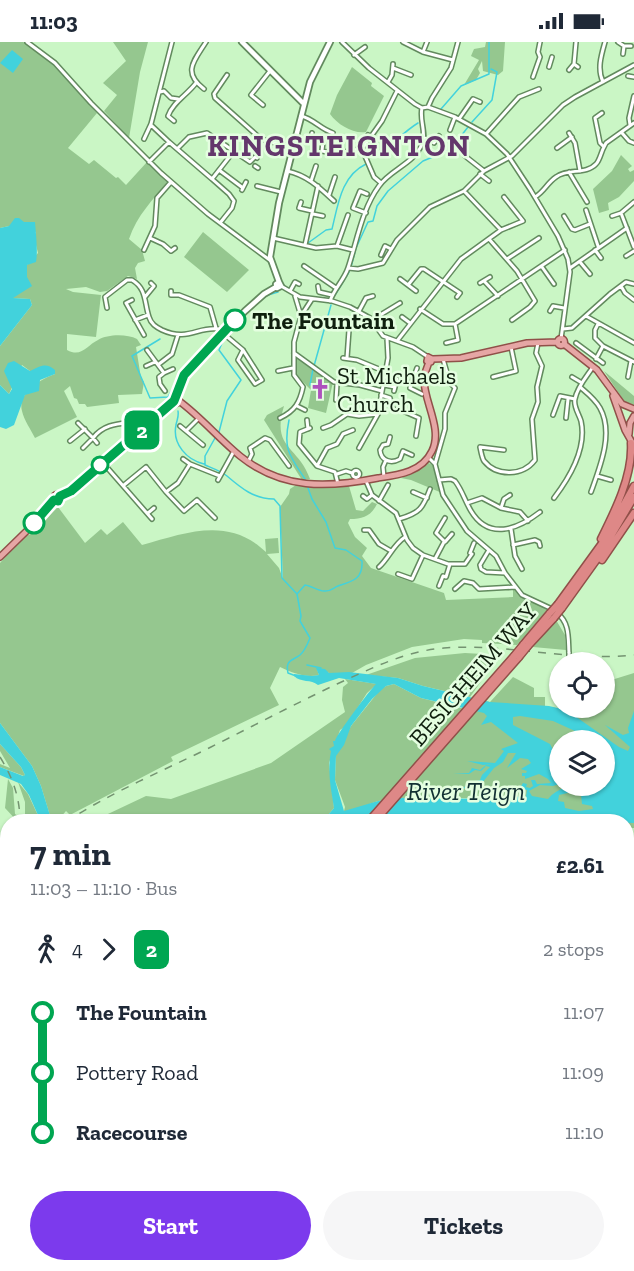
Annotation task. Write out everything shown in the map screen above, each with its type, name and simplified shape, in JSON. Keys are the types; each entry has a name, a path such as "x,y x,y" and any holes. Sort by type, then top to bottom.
{"highway":[{"path":"584,571 603,534 621,490 631,462 633,445"},
{"path":"560,606 612,528 634,486"},
{"path":"580,584 614,534 634,497"},
{"path":"560,606 604,557 634,513"},
{"name":"BESIGHEIM WAY","path":"381,814 560,606"},
{"name":"BESIGHEIM WAY","path":"375,814 496,680"}],"main road":[{"path":"242,42 303,103"},
{"path":"177,401 177,389 184,375 264,294 279,285 271,261 282,192 303,103 310,82 330,42"},
{"path":"177,401 248,462 290,481 318,486 366,481 411,471 428,457 434,447 436,437 424,380 430,360 461,358 511,347 561,342 593,367 608,383 622,404 634,409"},
{"path":"608,383 633,445"},
{"path":"0,557 42,516 54,500 59,501 60,496 71,491 168,406 177,401"},
{"path":"628,435 634,416"}],"street":[{"path":"27,42 55,63 171,182 220,224 271,261"},
{"path":"144,139 151,124 172,42"},
{"path":"204,89 196,83 191,66 206,42"},
{"path":"342,42 397,91 422,108 428,107 457,118 486,134 509,158 535,197 565,250 570,267 561,342"},
{"path":"403,42 423,52 453,60"},
{"path":"423,52 427,42"},
{"path":"428,107 453,60 458,42"},
{"path":"533,77 540,57 538,52 540,42"},
{"path":"569,70 576,66 576,42"},
{"path":"603,82 599,74 605,42"},
{"path":"618,42 624,46 631,46"},
{"path":"623,54 624,46"},
{"path":"354,55 365,47"},
{"path":"549,67 552,57"},
{"path":"348,268 358,269 381,264 397,240 430,207 464,191 484,171 509,158 563,105 634,65"},
{"path":"388,82 393,66 411,76"},
{"path":"263,105 251,95 271,70"},
{"path":"227,75 214,93 215,98 261,139 294,148"},
{"path":"628,76 634,76"},
{"path":"174,122 168,116 168,112 178,99 196,83"},
{"path":"486,134 519,97 539,89"},
{"path":"160,92 164,91 171,98 178,99"},
{"path":"312,133 311,138 323,141 322,151 338,154 361,147 372,138 397,91"},
{"path":"535,197 542,193 557,176 580,171 596,164 606,143 632,124 629,118 634,96"},
{"path":"450,129 473,99 480,102"},
{"path":"330,301 348,268 366,213 381,183 413,158 424,137 420,114 422,108"},
{"path":"590,119 602,113"},
{"path":"301,116 311,119 322,130 333,133"},
{"path":"595,118 600,143 604,147"},
{"path":"151,124 234,201 232,208 220,224"},
{"path":"177,149 189,137 203,133 214,136 254,165 255,157 257,158"},
{"path":"622,133 634,143"},
{"path":"557,148 570,135 575,143 580,171"},
{"path":"424,137 434,142 440,136"},
{"path":"149,162 169,142"},
{"path":"361,147 374,177 381,183"},
{"path":"212,179 234,151"},
{"path":"465,156 484,171"},
{"path":"311,181 316,166"},
{"path":"219,170 242,189 246,182"},
{"path":"287,171 311,181 334,201"},
{"path":"569,172 587,202"},
{"path":"480,174 489,182"},
{"path":"328,195 335,177"},
{"path":"144,250 155,226 157,198 171,182"},
{"path":"257,186 282,192"},
{"path":"305,245 318,186"},
{"path":"366,213 353,208 360,191 367,194"},
{"path":"464,191 501,230"},
{"path":"397,341 461,259 501,230 523,221 504,197"},
{"path":"301,202 299,208 323,216"},
{"path":"612,216 621,213 634,202"},
{"path":"586,210 601,258"},
{"path":"621,213 634,249 626,256"},
{"path":"338,246 348,215"},
{"path":"564,216 575,230 590,224"},
{"path":"570,267 627,228"},
{"path":"150,238 171,251 175,248"},
{"path":"273,238 318,248 338,246 353,250"},
{"path":"507,259 539,238"},
{"path":"489,239 523,280 535,301 512,320"},
{"path":"381,255 385,246 391,249"},
{"path":"420,309 443,324 455,324 565,250"},
{"path":"580,262 590,274"},
{"path":"304,266 336,288"},
{"path":"542,267 554,284"},
{"path":"313,272 316,268"},
{"path":"408,285 422,269 460,293 457,297"},
{"path":"480,284 490,277"},
{"path":"400,279 416,291"},
{"path":"107,308 105,297 127,280 132,280 146,297 148,315 158,328 178,335 188,335 216,328"},
{"path":"484,281 498,296"},
{"path":"289,292 295,282 299,284"},
{"path":"563,329 572,328 626,282 634,284"},
{"path":"146,297 154,286 151,283"},
{"path":"279,285 295,296 330,301 361,312 372,320 387,338 419,350 430,360"},
{"path":"318,286 319,292 332,295"},
{"path":"621,286 625,293 634,300"},
{"path":"178,295 210,308 216,328 243,350 262,380 259,383 255,384 238,360 243,350"},
{"path":"295,296 301,316"},
{"path":"361,312 366,298 373,296"},
{"path":"280,418 297,406 301,400 303,387 294,375 293,368 295,338 301,316 312,299"},
{"path":"132,300 126,303 144,335"},
{"path":"372,320 400,303"},
{"path":"550,311 553,306 564,308"},
{"path":"135,320 148,315"},
{"path":"586,316 634,343"},
{"path":"402,317 410,323"},
{"path":"446,343 458,340 455,324"},
{"path":"598,324 595,338 603,346 633,362 628,377"},
{"path":"349,330 345,358 357,360 386,372"},
{"path":"146,366 166,359 175,347 178,335"},
{"path":"359,448 378,414 386,372 387,338"},
{"path":"504,450 480,447 483,460 495,469 514,473 528,469 535,460 532,419 538,402 537,387 542,366 536,353 538,343"},
{"path":"576,343 603,363"},
{"path":"596,359 603,346"},
{"path":"493,377 516,371 511,347"},
{"path":"154,351 148,352 164,373"},
{"path":"294,353 337,383 360,385 390,398 392,409 419,418 416,436"},
{"path":"443,359 450,383 455,388 445,413 445,429 435,464 443,495 473,538 496,556 505,573 526,597 544,604 561,616 568,630 569,652"},
{"path":"554,498 569,476 579,450 581,429 575,399 593,367"},
{"path":"278,371 293,368"},
{"path":"417,368 410,388 422,394"},
{"path":"165,392 159,380 164,373 172,369"},
{"path":"572,377 598,404 605,423 605,443 591,492"},
{"path":"384,384 394,389 397,379"},
{"path":"413,379 424,380"},
{"path":"336,400 337,383"},
{"path":"553,415 560,396 575,399"},
{"path":"566,418 568,399"},
{"path":"297,406 305,410"},
{"path":"323,428 347,414 359,416 378,414"},
{"path":"186,431 198,419"},
{"path":"306,420 309,428 300,432 298,442 317,466 330,469 337,474 338,485"},
{"path":"83,448 102,428 132,422 142,430"},
{"path":"78,423 97,444"},
{"path":"180,426 203,446"},
{"path":"70,441 85,429"},
{"path":"317,466 327,448 337,444 342,435 353,430"},
{"path":"390,437 388,444 383,445 380,450 381,456 386,460 395,462 400,459 403,451 412,454"},
{"path":"248,462 252,454 250,448 265,438 270,440 289,466"},
{"path":"337,444 341,448"},
{"path":"218,480 234,451"},
{"path":"428,457 435,464"},
{"path":"183,459 220,476"},
{"path":"384,477 383,467 386,460"},
{"path":"103,463 153,519"},
{"path":"166,492 178,483 190,464"},
{"path":"124,484 146,467 184,511 197,500 215,518"},
{"path":"337,474 346,471 352,473"},
{"path":"597,476 611,480"},
{"path":"439,480 455,481 480,522 494,529 511,529 540,512"},
{"path":"366,481 372,495 396,513 405,537 413,548 423,555 450,564 465,564 472,554 470,553 474,543"},
{"path":"379,501 388,488"},
{"path":"399,519 416,513 422,508 430,489"},
{"path":"413,492 427,498"},
{"path":"363,496 367,501 372,495"},
{"path":"501,508 504,499 510,495"},
{"path":"467,503 482,498 501,508 520,512 528,521"},
{"path":"148,513 154,508"},
{"path":"445,518 436,533 445,542"},
{"path":"364,530 371,528 379,544 391,551"},
{"path":"511,529 516,559 522,569"},
{"path":"435,559 452,534"},
{"path":"379,567 387,560 398,542 405,537"},
{"path":"513,545 535,540 539,542"},
{"path":"489,550 480,565 481,569 486,572 505,573"},
{"path":"398,574 412,579 423,555"},
{"path":"439,586 443,576 446,577 450,564"},
{"path":"455,589 464,581 473,583 479,589 516,586"}],"green space":[{"path":"0,42 23,42 40,53 58,68 97,113 68,148 89,164 94,160 126,185 147,162 168,181 141,215 129,239 142,250 145,261 138,263 135,268 137,279 128,276 107,291 100,292 86,287 66,289 101,295 96,337 67,334 67,350 77,353 102,338 118,335 137,339 141,345 136,347 141,378 144,382 142,394 118,395 119,403 87,407 85,404 79,404 74,398 70,386 64,391 77,417 35,438 23,414 21,404 31,388 55,374 30,371 22,365 9,394 0,385 0,346 32,305 30,299 12,298 22,288 27,265 38,253 35,241 36,232 9,226 0,228"},
{"path":"113,42 148,42 140,72 129,138 104,111 117,95 103,83 126,61"},
{"path":"486,42 505,42 503,71 498,75 483,71 482,61 476,80 464,85 479,60 471,56 474,49 485,47"},
{"path":"352,67 384,96 366,132 356,132 346,128 330,114"},
{"path":"621,155 632,166 628,169 630,172 634,170 634,181 619,197 608,203 609,210 599,213 593,189 612,171"},
{"path":"203,232 249,270 227,292 184,257"},
{"path":"295,356 333,382 326,413 308,408 311,390 295,374 297,365"},
{"path":"604,371 634,396 634,406 624,401"},
{"path":"284,406 281,420 283,439 299,459 310,479 302,480 264,420 267,415"},
{"path":"427,462 434,466 442,493 401,478 412,474"},
{"path":"296,485 326,488 349,486 356,510 363,511 372,502 377,504 369,514 350,519 348,523 355,537 367,548 362,556 371,568 444,593 446,600 513,597 513,590 516,589 526,599 547,610 517,645 482,643 482,640 464,639 412,647 352,673 329,673 317,669 319,675 309,676 280,667 270,688 279,705 171,757 173,761 72,814 66,811 63,814 49,814 32,766 0,723 0,563 26,534 29,535 58,507 85,543 101,529 107,535 123,522 142,545 206,530 237,534 252,541 266,552 265,539 278,538 279,553 267,554 279,568 283,579 280,507 290,489"},
{"path":"556,620 565,635 566,650 533,647"},
{"path":"465,653 500,655 470,697 398,678 366,675 415,658"},
{"path":"634,673 634,806 565,813 527,797 500,799 418,797 378,801 344,811 345,807 335,780 336,755 351,726 379,691 386,686 394,684 421,698 469,710 478,699 490,702 513,677 534,688 534,697 545,697 545,707 549,707 549,718 615,718 615,679"},
{"path":"345,679 377,684 367,693 346,726 340,730 329,763 334,808 329,814 108,814 146,796 171,799 271,763 345,712 342,700 343,687 348,683"},
{"path":"0,744 21,767 24,776 0,767 0,764 10,768 0,751"},
{"path":"8,779 13,788 15,814 11,814 5,808"},
{"path":"18,782 28,794 37,814 25,814 25,802"}],"water":[{"path":"12,50 23,59 13,73 0,63"},
{"path":"15,218 24,222 35,222 36,262 27,265 27,277 32,286 13,298 30,299 32,305 0,346 0,228 9,226"},
{"path":"14,361 30,371 46,365 55,370 55,374 40,380 39,391 25,395 14,425 6,429 0,427 0,385 9,394 12,389 4,371 8,363"},
{"path":"316,668 325,669 329,673 349,672 398,678 490,702 549,706 549,718 578,718 595,730 573,730 553,721 513,717 513,725 549,743 549,780 539,774 525,779 525,776 522,776 522,773 527,771 521,769 531,763 528,759 520,758 507,768 516,753 508,753 503,762 494,768 482,783 469,785 456,794 468,784 480,780 490,767 486,766 481,771 475,770 469,774 453,774 469,773 472,768 480,770 486,765 492,764 483,765 467,761 495,763 504,751 501,749 518,743 491,722 481,725 487,716 484,713 421,698 394,684 386,686 372,699 351,726 344,745 336,756 335,780 344,811 378,801 400,798 526,797 527,790 522,790 521,793 518,791 523,783 527,784 526,787 533,786 531,780 535,780 537,784 549,783 549,786 540,785 529,791 532,796 548,799 552,796 559,796 558,801 564,802 565,808 579,811 593,809 592,806 582,804 581,796 615,796 615,744 628,751 630,747 615,734 615,731 623,735 629,733 628,728 634,711 634,814 329,814 334,808 329,773 331,751 329,749 334,746 333,741 376,684 339,678 318,685 294,676 294,674 319,675"},
{"path":"0,723 32,766 50,814 37,814 21,784 0,775 0,767 25,775 21,767 0,744"}],"waterway":[{"path":"441,109 461,86 489,74 489,42"},
{"path":"472,122 492,100 497,72 491,69"},
{"path":"377,155 418,123"},
{"path":"351,267 356,248 368,222 373,221 377,206 388,191 423,161 450,150 468,127"},
{"path":"308,243 326,230 332,229 346,184 351,176 366,164"},
{"path":"335,295 349,272"},
{"path":"261,300 278,292"},
{"path":"314,366 331,305"},
{"path":"237,323 243,318"},
{"path":"219,432 227,401 241,380 219,350 225,336 233,326"},
{"path":"160,339 132,356 150,398 168,397 179,378"},
{"path":"310,385 313,369"},
{"path":"178,411 176,439 187,455 204,464"},
{"path":"289,420 287,445 295,464 305,479"},
{"path":"215,438 205,456 205,465 222,473 254,495 274,499 280,506 282,578 297,594 300,621 310,638 302,653 290,661 287,666 288,673 296,676"},
{"path":"297,594 305,585 326,591 352,581 359,576 362,567 362,561 346,550 335,548 326,522 308,488"},
{"path":"307,665 321,668"}],"railway":[{"path":"78,814 119,791 306,699 403,656 444,648 468,647 586,656 634,655"},
{"path":"0,757 15,788 20,814"}],"bus line":[{"name":"2","path":"34,523 54,500 60,500 60,496 71,491 174,401 181,378 235,320"}],"place":[{"name":"The Fountain","path":"235,320"},
{"name":"St Michaels Church","path":"320,389"}],"district":[{"name":"KINGSTEIGNTON","path":"339,146"}],"water label":[{"name":"River Teign","path":"466,791"}]}
